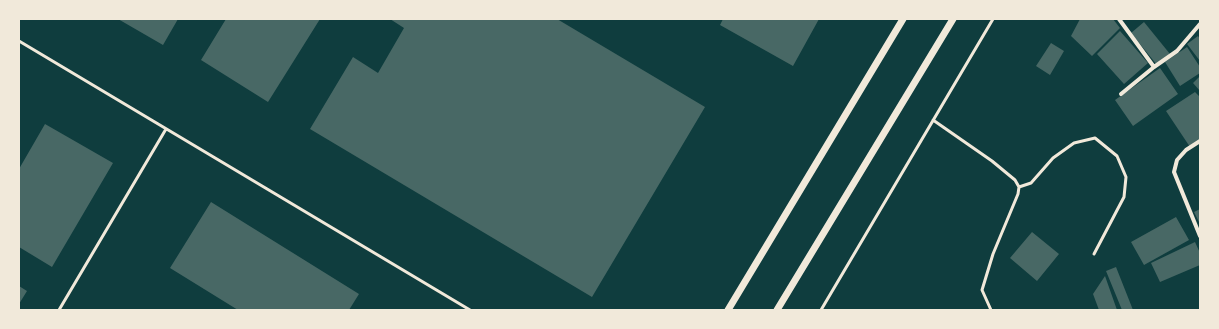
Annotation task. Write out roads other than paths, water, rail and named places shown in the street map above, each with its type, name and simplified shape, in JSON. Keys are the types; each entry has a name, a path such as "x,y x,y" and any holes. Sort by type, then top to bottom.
{"street":[{"path":"728,310 903,19"},
{"path":"777,310 953,19"},
{"path":"1119,19 1154,67"},
{"path":"1121,94 1154,67 1177,52 1200,24"},
{"path":"1200,142 1186,150 1177,160 1174,172 1200,236"}],"lane":[{"path":"820,310 992,19"},
{"path":"19,41 470,310"},
{"path":"933,120 992,161 1015,180 1018,187 1018,194 993,254 982,290 991,310"},
{"path":"59,310 166,129"},
{"path":"1018,187 1032,183 1053,158 1074,143 1095,138 1117,156 1126,177 1124,197 1094,254"}]}
